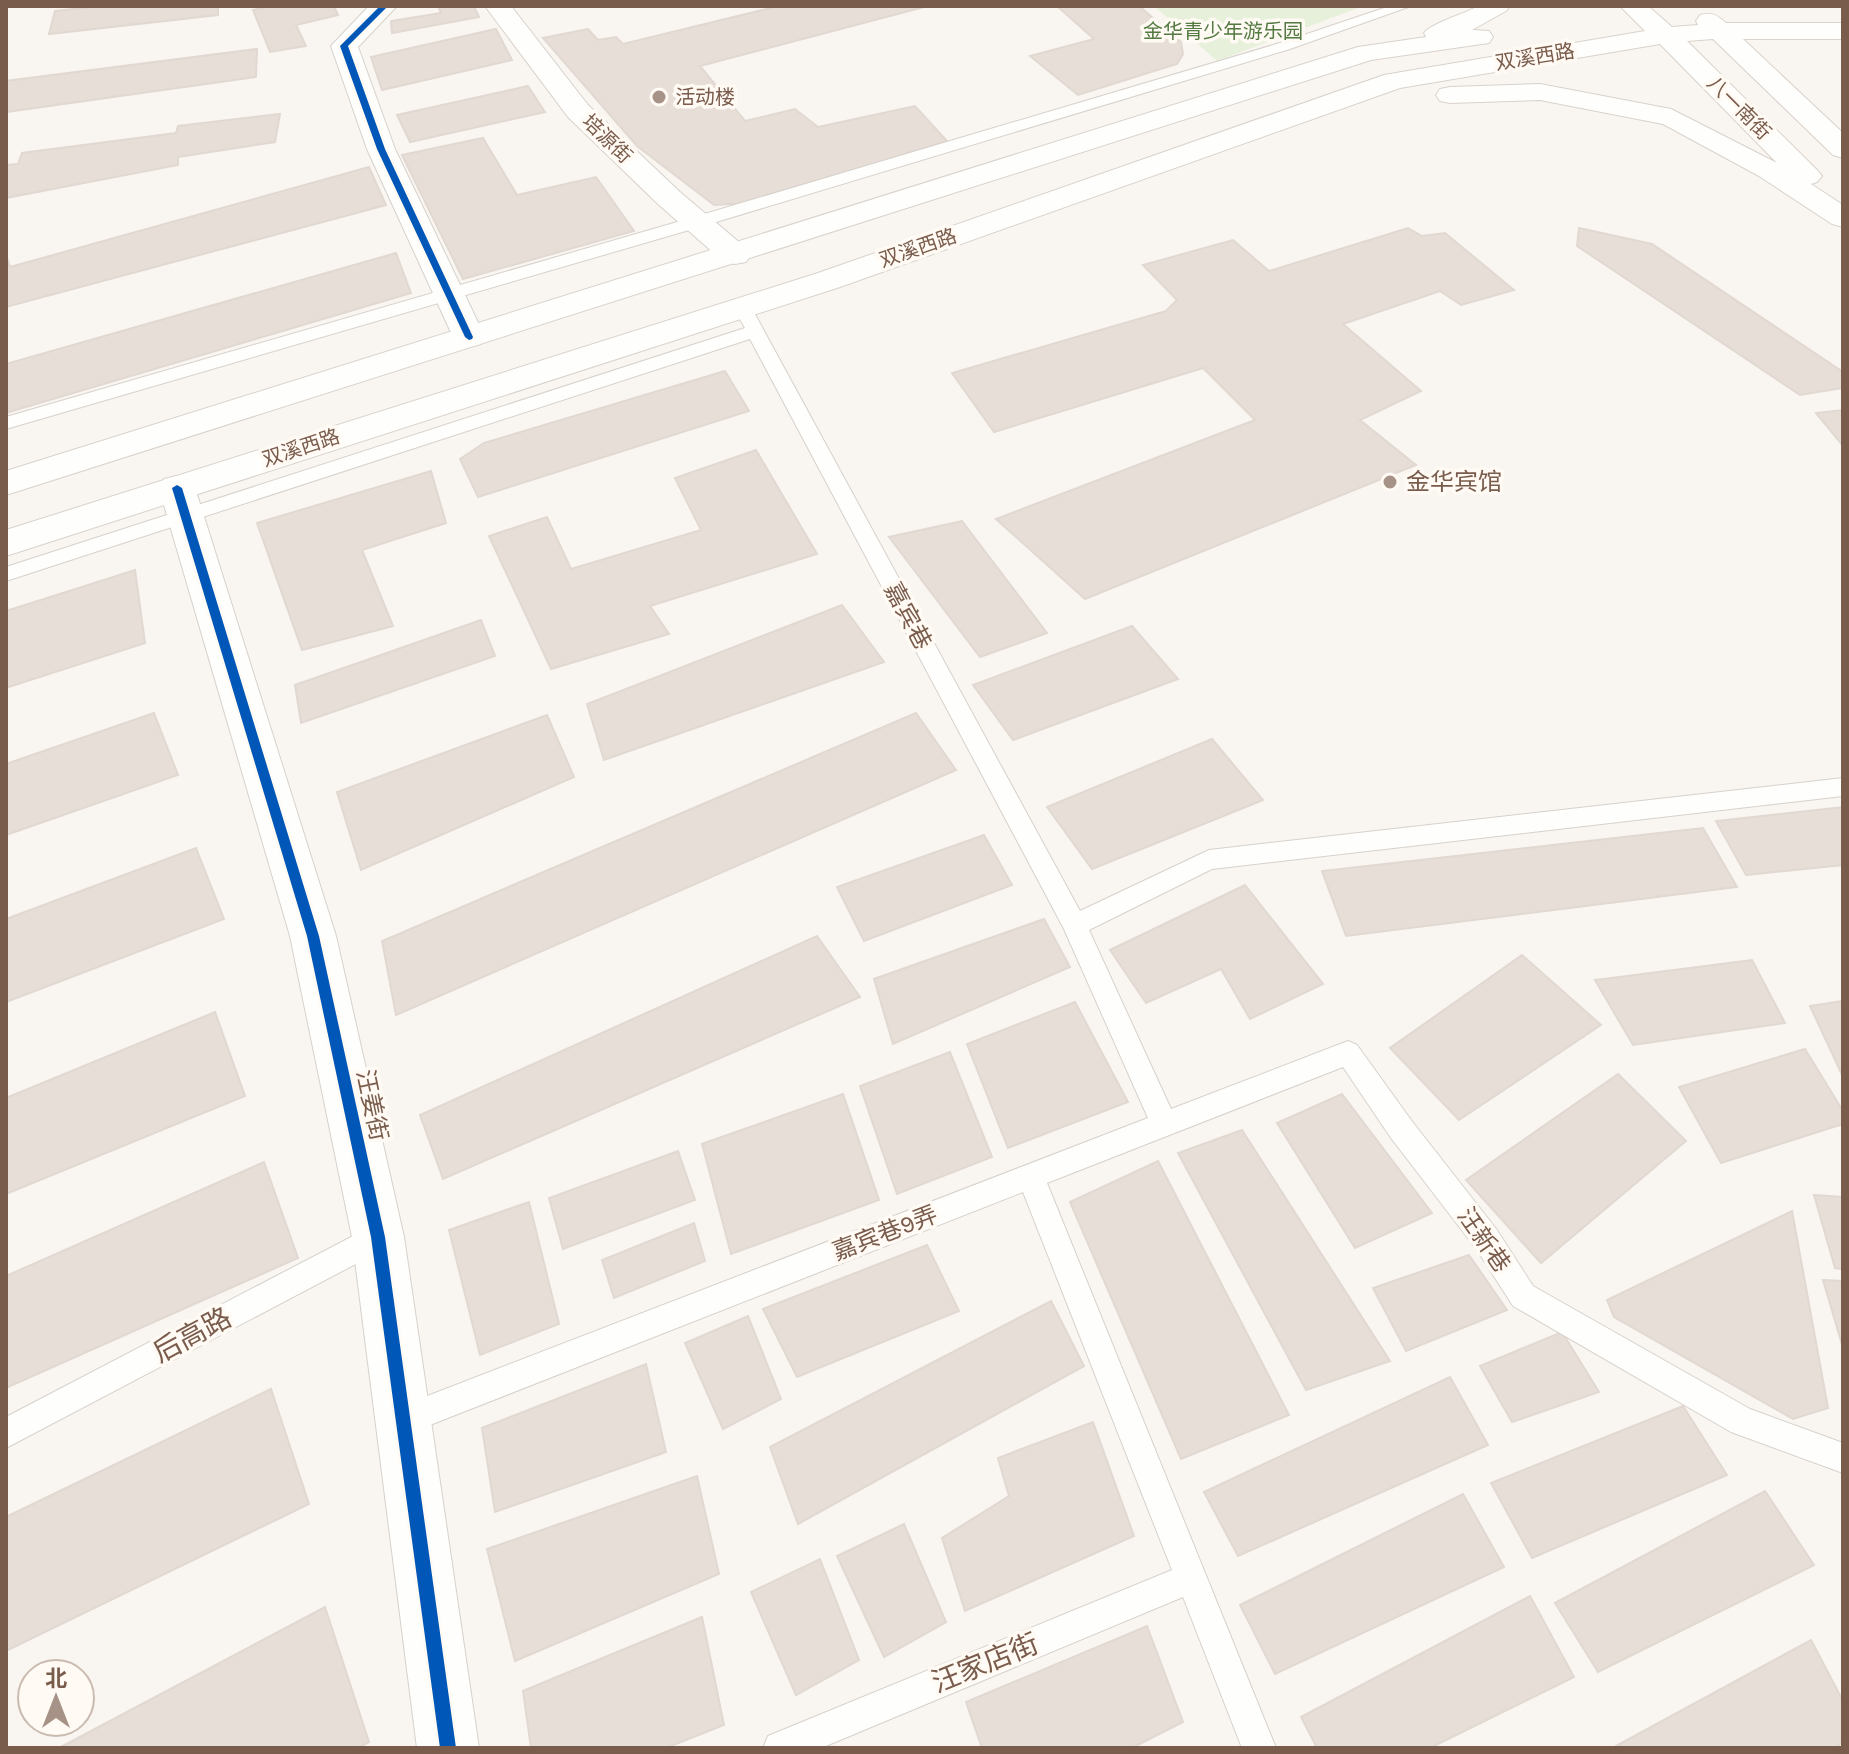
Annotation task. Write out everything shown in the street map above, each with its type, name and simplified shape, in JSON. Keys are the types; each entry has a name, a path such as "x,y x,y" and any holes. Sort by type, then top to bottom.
{"main road":[{"path":"384,6 344,46 381,149 469,337"},
{"name":"培源街","path":"498,6 578,111 735,255"},
{"path":"1378,52 1468,23 1497,6"},
{"path":"1629,12 1696,7 1843,7"},
{"name":"八一南街","path":"1696,7 1843,149"},
{"name":"八一南街","path":"1629,12 1666,35 1843,212"},
{"name":"双溪西路","path":"6,543 181,503 748,319 1394,81 1666,35 1719,31 1843,31"},
{"name":"双溪西路","path":"6,483 1378,52 1498,34"},
{"path":"1282,120 1415,96 1540,92 1671,117 1769,170 1843,218"},
{"name":"汪姜街","path":"181,503 313,936 378,1237 448,1748"}],"lane":[{"path":"6,423 697,222 1256,55 1404,6"},
{"name":"嘉宾巷","path":"748,319 1075,925"},
{"path":"6,574 181,503"},
{"path":"1164,1124 1075,925 1209,860 1843,787"},
{"name":"汪新巷","path":"1164,1124 1348,1053 1401,1129 1487,1240 1523,1296 1742,1421 1843,1458"},
{"name":"嘉宾巷9弄","path":"402,1421 1164,1124"},
{"path":"1031,1177 1259,1748"},
{"name":"后高路","path":"6,1433 378,1237"},
{"name":"汪家店街","path":"780,1748 1191,1578"}],"green space":[{"name":"金华青少年游乐园","path":"1154,6 1363,6 1217,61"}],"building":[{"path":"102,6 218,6 218,15 49,34 55,11"},
{"path":"272,6 334,6 338,15 296,25 306,46 270,52 253,10"},
{"path":"438,6 474,6 479,17 392,33 391,21 441,13"},
{"name":"活动楼","path":"779,6 928,6 700,66 745,121 795,109 818,127 915,106 947,141 751,203 714,205 637,146 543,38 588,29 598,40 616,37 623,44"},
{"path":"1057,6 1139,6 1181,42 1183,54 1177,64 1078,95 1030,56 1094,39"},
{"path":"496,29 512,60 382,90 371,57"},
{"path":"257,49 256,77 6,112 6,81"},
{"path":"528,86 545,112 410,142 397,115"},
{"path":"280,114 275,142 178,157 178,165 6,198 6,165 18,164 22,153 176,133 178,126"},
{"path":"483,138 517,195 596,177 634,231 463,279 402,155"},
{"path":"369,167 386,205 6,307 6,255 10,267"},
{"path":"1408,228 1422,236 1445,233 1514,290 1461,305 1440,291 1343,324 1421,391 1360,420 1416,465 1085,599 996,519 1255,420 1203,368 994,432 952,373 1166,311 1177,300 1143,265 1233,240 1269,271"},
{"path":"1579,228 1652,244 1843,372 1843,388 1800,395 1577,246"},
{"path":"396,253 411,293 6,413 6,364"},
{"path":"725,371 749,411 478,497 460,459 484,443"},
{"path":"1843,410 1843,446 1816,413"},
{"path":"756,450 817,554 650,606 669,634 551,669 489,536 547,517 571,569 701,530 675,478"},
{"path":"431,471 446,523 362,550 393,626 302,650 257,523"},
{"path":"962,521 1047,633 980,657 889,537"},
{"path":"135,570 145,643 6,688 6,611"},
{"path":"842,605 884,662 604,760 587,704"},
{"path":"481,620 495,656 301,723 295,685"},
{"path":"1132,626 1178,679 1013,740 973,685"},
{"path":"154,713 178,775 6,835 6,764"},
{"path":"916,713 956,770 396,1015 382,941"},
{"path":"547,715 574,777 361,870 337,792"},
{"path":"1212,739 1263,800 1092,869 1047,807"},
{"path":"1843,807 1843,865 1746,875 1716,821"},
{"path":"1703,828 1737,887 1346,936 1322,871"},
{"path":"984,835 1012,885 864,941 837,887"},
{"path":"196,848 224,919 6,1002 6,919"},
{"path":"1245,885 1323,984 1250,1019 1221,969 1146,1003 1110,950"},
{"path":"1044,919 1070,967 893,1044 874,979"},
{"path":"817,936 860,997 443,1179 420,1115"},
{"path":"1522,955 1601,1025 1459,1120 1390,1048"},
{"path":"1752,960 1785,1023 1633,1045 1595,980"},
{"path":"1843,1001 1843,1077 1810,1006"},
{"path":"1075,1002 1128,1102 1008,1148 967,1044"},
{"path":"215,1012 245,1096 6,1194 6,1098"},
{"path":"1805,1049 1843,1111 1843,1124 1721,1163 1679,1087"},
{"path":"950,1052 992,1157 897,1194 860,1086"},
{"path":"1618,1074 1686,1141 1541,1263 1466,1180"},
{"path":"843,1094 879,1200 731,1254 702,1144"},
{"path":"1342,1094 1432,1213 1355,1248 1277,1123"},
{"path":"1242,1130 1390,1361 1306,1390 1178,1153"},
{"path":"678,1151 695,1200 563,1249 549,1198"},
{"path":"1158,1161 1289,1415 1181,1459 1070,1202"},
{"path":"264,1162 298,1258 6,1388 6,1276"},
{"path":"1814,1195 1843,1197 1843,1269 1835,1268"},
{"path":"529,1202 559,1324 480,1355 449,1230"},
{"path":"1792,1211 1828,1408 1793,1419 1614,1317 1607,1300"},
{"path":"694,1223 705,1261 614,1298 602,1260"},
{"path":"927,1245 959,1311 797,1377 763,1309"},
{"path":"1469,1255 1507,1310 1406,1351 1373,1288"},
{"path":"1823,1280 1843,1281 1843,1348"},
{"path":"1051,1301 1084,1366 798,1524 770,1447"},
{"path":"748,1316 781,1399 723,1429 685,1343"},
{"path":"1562,1332 1599,1392 1512,1422 1480,1366"},
{"path":"646,1364 666,1452 495,1512 482,1428"},
{"path":"1450,1377 1488,1445 1238,1556 1204,1492"},
{"path":"271,1389 309,1504 6,1651 6,1517"},
{"path":"1683,1406 1727,1475 1532,1558 1491,1483"},
{"path":"1093,1422 1134,1536 965,1611 942,1538 1009,1496 998,1458"},
{"path":"697,1476 719,1574 515,1661 487,1549"},
{"path":"1765,1491 1814,1565 1598,1672 1555,1603"},
{"path":"1463,1494 1504,1567 1275,1674 1240,1605"},
{"path":"904,1524 946,1622 884,1657 837,1556"},
{"path":"820,1559 859,1660 796,1695 751,1592"},
{"path":"1530,1596 1574,1677 1430,1748 1317,1748 1301,1717"},
{"path":"325,1607 369,1742 358,1748 59,1748 78,1738 96,1738 96,1728"},
{"path":"702,1617 724,1725 666,1748 531,1748 523,1691"},
{"path":"1147,1626 1183,1722 1132,1748 982,1748 966,1702"},
{"path":"1811,1640 1843,1701 1843,1742 1834,1748 1617,1748 1616,1746"}],"cycle path":[{"path":"384,6 344,46 381,149 469,337"},
{"path":"177,488 313,936 378,1237 448,1748"}],"place":[{"name":"活动楼","path":"659,97"},
{"name":"金华宾馆","path":"1390,482"}]}
